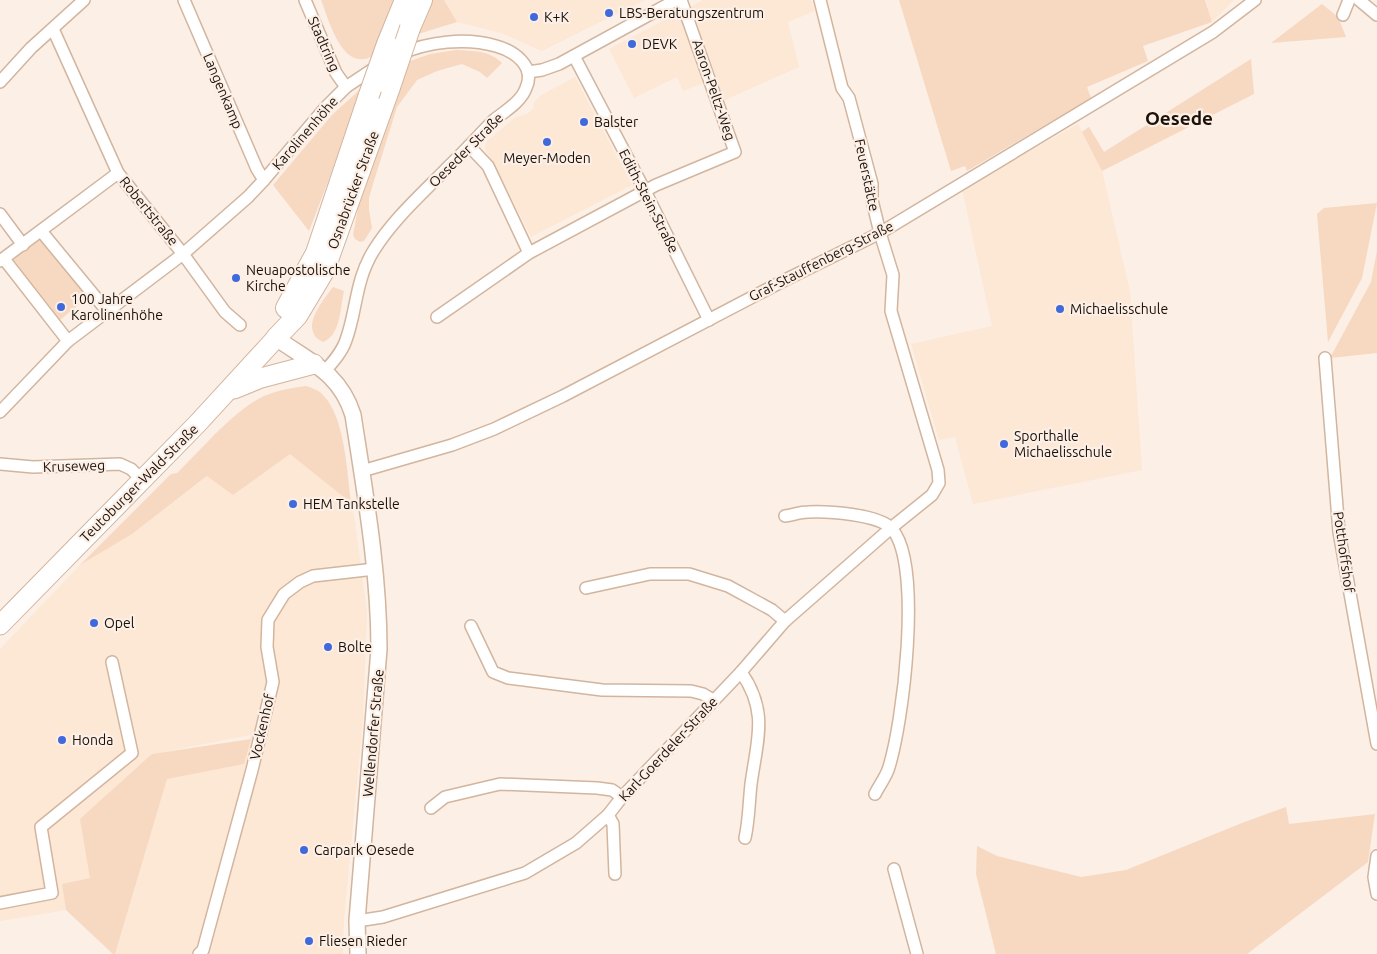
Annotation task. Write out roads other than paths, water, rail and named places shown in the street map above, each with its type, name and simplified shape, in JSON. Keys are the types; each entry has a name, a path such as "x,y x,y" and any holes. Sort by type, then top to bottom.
{"highway":[{"name":"Osnabrücker Straße","path":"276,338 285,309 316,253 369,95 405,0"},
{"name":"Osnabrücker Straße","path":"276,338 297,316 324,271 410,28 422,0"}],"main road":[{"name":"Teutoburger-Wald-Straße","path":"0,625 230,390 276,338"},
{"path":"230,390 261,378 320,368"}],"street":[{"path":"0,82 31,48 84,0"},
{"name":"Langenkamp","path":"184,0 257,169 264,180"},
{"name":"Stadtring","path":"305,0 336,73 346,87"},
{"path":"528,72 542,70 574,56 676,0"},
{"name":"Aaron-Peltz-Weg","path":"645,191 735,152 681,0"},
{"name":"Feuerstätte","path":"820,0 842,88 849,98 872,184 872,200 892,275 891,311 938,470 939,483 932,495"},
{"name":"Graf-Stauffenberg-Straße","path":"362,471 452,444 494,429 563,396 785,280 880,233 1213,32 1255,0"},
{"path":"1343,14 1349,0"},
{"path":"1359,0 1377,14"},
{"name":"Robertstraße","path":"53,29 118,173 183,254 225,312 240,325"},
{"name":"Karolinenhöhe","path":"0,412 68,341 183,254 248,197 346,87 373,68 411,50 453,42 474,42 506,49 521,59 528,72"},
{"name":"Edith-Stein-Straße","path":"574,56 645,191 709,320"},
{"name":"Oeseder Straße","path":"320,368 343,348 347,339 357,291 373,251 402,214 523,94 527,88 528,72"},
{"path":"469,146 488,166 529,253"},
{"path":"68,341 2,260 118,173"},
{"path":"437,317 529,253 645,191"},
{"path":"0,214 23,246"},
{"path":"41,231 107,311"},
{"name":"Wellendorfer Straße","path":"276,338 320,368 342,388 353,415 362,471 379,609 378,666 357,921 358,954"},
{"name":"Potthoffshof","path":"1324,358 1339,532 1377,744"},
{"name":"Kruseweg","path":"0,464 33,467 120,464 131,470 142,480"},
{"name":"Karl-Goerdeler-Straße","path":"357,921 383,917 525,874 576,843 608,815 622,797 713,700 742,672 785,621 891,528 932,495"},
{"path":"785,516 806,512 837,512 872,518 891,528 899,543 908,575 908,650 898,729 888,772 875,794"},
{"name":"Vockenhof","path":"199,954 203,950 252,770 273,682 266,647 268,620 284,594 300,582 313,576 375,569"},
{"path":"586,588 650,574 689,574 728,586 772,610 785,621"},
{"path":"470,626 493,672 508,678 602,690 690,691 703,694 713,700"},
{"path":"0,903 52,893 41,826 132,753 112,662"},
{"path":"742,672 754,695 758,708 759,735 751,785 750,815 745,838"},
{"path":"431,808 445,797 500,784 597,788 612,790 622,797"},
{"path":"608,815 613,824 614,874"},
{"path":"1377,856 1374,878 1377,894"},
{"path":"894,869 917,954"}],"place":[{"name":"LBS-Beratungszentrum","path":"609,13"},
{"name":"K+K","path":"534,17"},
{"name":"DEVK","path":"632,44"},
{"name":"Balster","path":"584,122"},
{"name":"Meyer-Moden","path":"547,142"},
{"name":"Neuapostolische Kirche","path":"236,278"},
{"name":"100 Jahre Karolinenhöhe","path":"61,307"},
{"name":"Michaelisschule","path":"1060,309"},
{"name":"Sporthalle Michaelisschule","path":"1004,444"},
{"name":"HEM Tankstelle","path":"293,504"},
{"name":"Opel","path":"94,623"},
{"name":"Bolte","path":"328,647"},
{"name":"Honda","path":"62,740"},
{"name":"Carpark Oesede","path":"304,850"},
{"name":"Fliesen Rieder","path":"309,941"}],"district":[{"name":"Oesede","path":"1179,118"}]}
